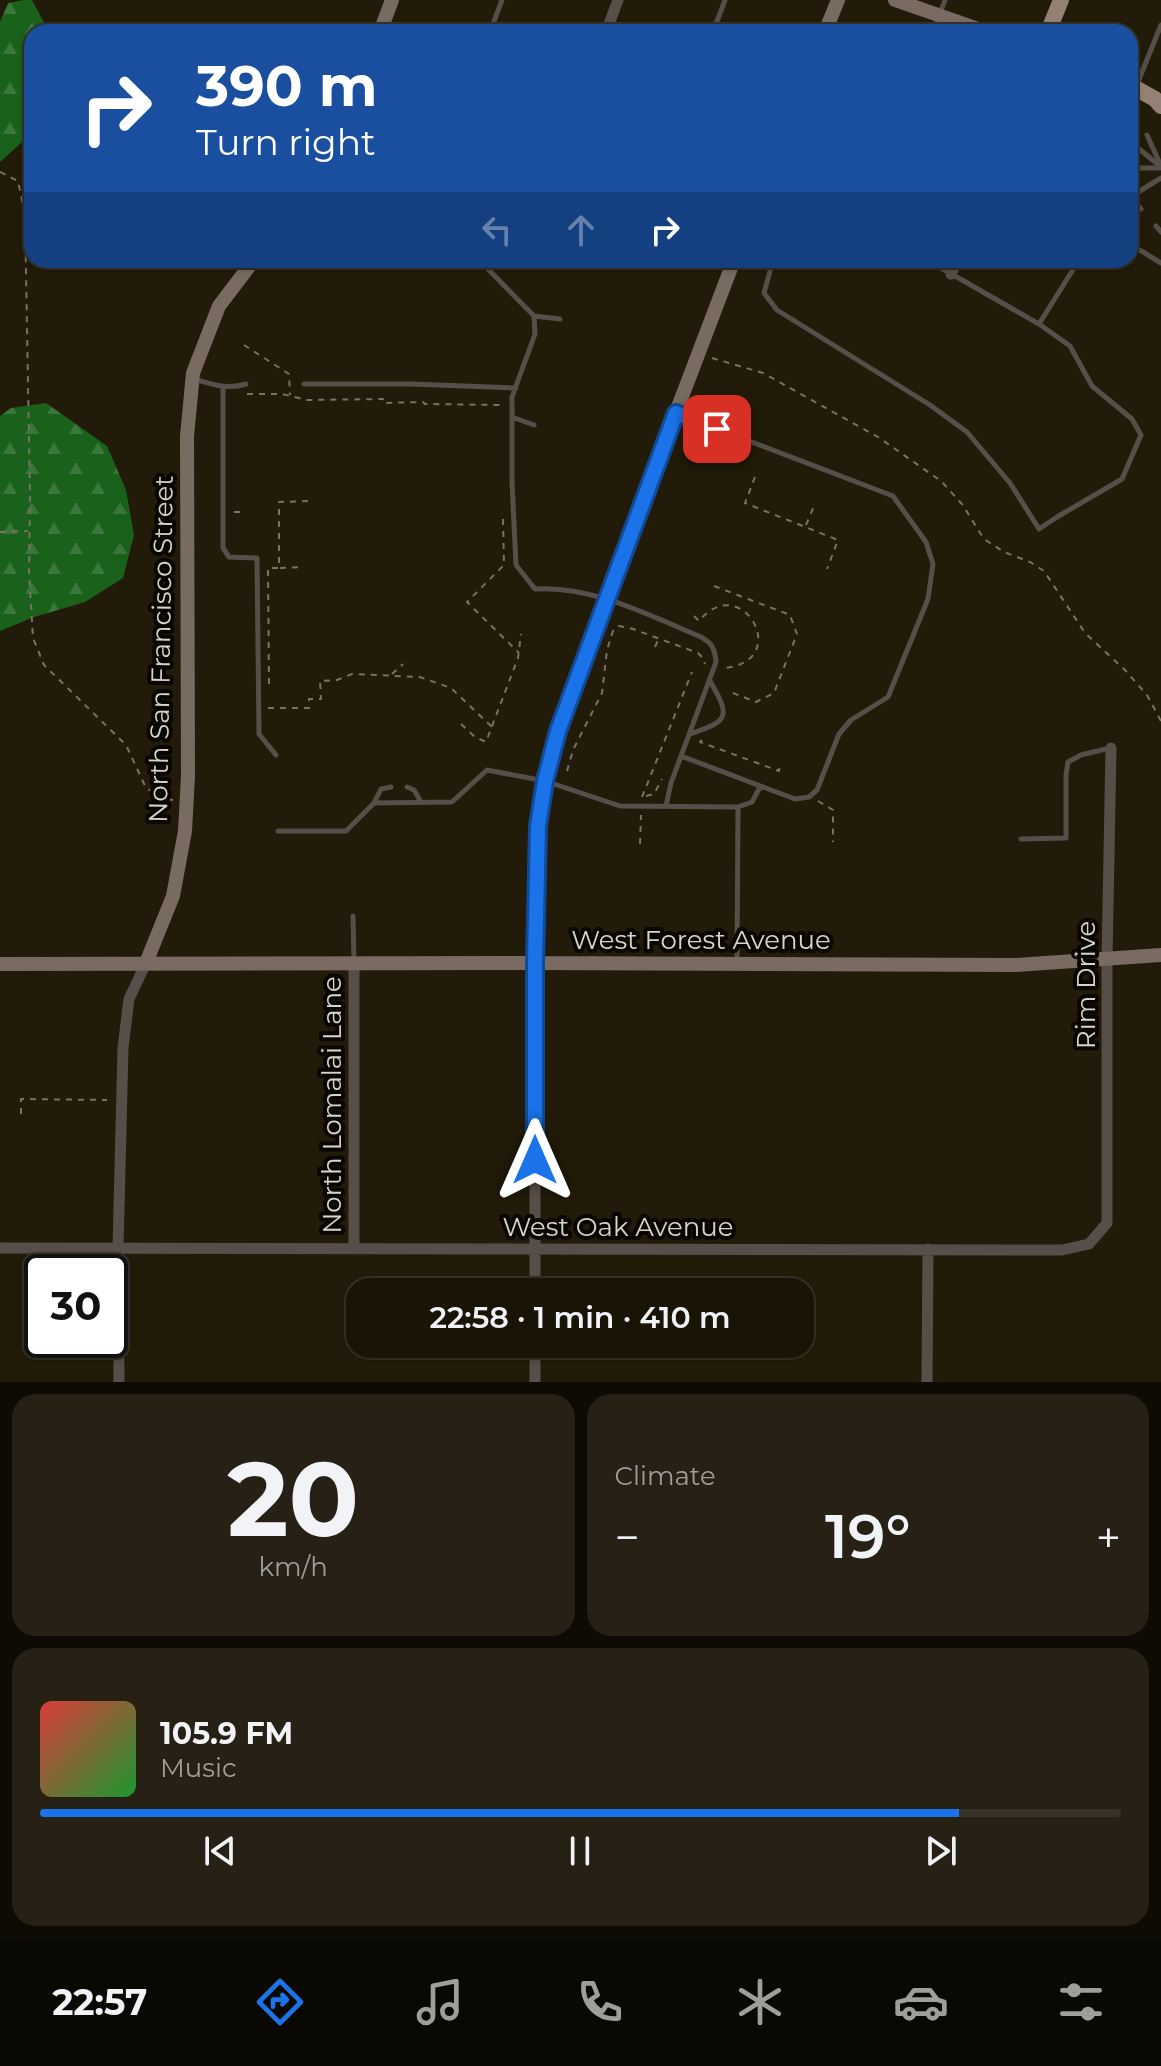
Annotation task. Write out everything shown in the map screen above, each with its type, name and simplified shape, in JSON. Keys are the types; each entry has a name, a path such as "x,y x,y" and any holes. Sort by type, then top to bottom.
{"main road":[{"path":"1051,24 1061,0"},
{"path":"1138,89 1161,106"}],"street":[{"path":"384,24 392,0"},
{"path":"609,24 618,0"},
{"path":"828,24 838,0"},
{"path":"895,0 963,24"},
{"name":"North San Francisco Street","path":"119,1382 118,1248 123,1048 129,999 173,896 185,831 188,776 187,436 193,378 219,306 248,268"},
{"path":"535,1278 535,963 538,826 545,781 558,731 605,599 731,268"},
{"path":"951,274 954,268"},
{"name":"Rim Drive","path":"1107,1223 1111,748"},
{"name":"West Forest Avenue","path":"0,964 1016,965 1161,955"},
{"name":"North Lomalai Lane","path":"354,963 354,1248"},
{"name":"West Oak Avenue","path":"0,1248 1062,1250 1089,1244 1107,1223"},
{"path":"927,1382 928,1249"},
{"path":"535,1358 535,1382"}],"lane":[{"path":"493,24 502,0"},
{"path":"716,24 725,0"},
{"path":"936,24 945,0"},
{"path":"1138,75 1161,25"},
{"path":"1147,135 1161,167"},
{"path":"1139,149 1161,167"},
{"path":"1138,168 1161,167"},
{"path":"1138,192 1161,178"},
{"path":"1138,205 1141,209"},
{"path":"1156,226 1161,232"},
{"path":"1138,249 1161,263"},
{"path":"487,268 534,316 560,319"},
{"path":"771,268 764,293 777,310 930,405 967,432 1010,483 1039,529 1122,479 1141,435 1132,419 1092,386 1070,346 1039,324 941,268"},
{"path":"1039,324 1074,268"},
{"path":"534,316 535,334 512,397 516,565 535,589 553,587 605,599 710,642 715,650 716,662 671,783 666,806"},
{"path":"193,378 223,387 246,384"},
{"path":"304,384 516,388"},
{"path":"223,387 223,548 229,557 257,558 259,734 276,755"},
{"path":"676,413 893,496 926,542 933,564 928,599 888,697 851,720 839,734 817,790 809,797 795,799 681,756"},
{"path":"512,414 534,425"},
{"path":"689,734 715,726 724,712 723,703 710,680"},
{"path":"1021,839 1066,838 1068,762 1081,755 1111,748"},
{"path":"374,803 452,802 487,770 545,781 620,806 738,807 752,802 760,787"},
{"path":"278,831 346,831 374,803 381,789 391,787"},
{"path":"407,787 414,790 421,802"},
{"path":"737,964 738,807"},
{"path":"353,916 354,963"}],"path":[{"path":"0,172 18,181 24,210"},
{"path":"26,268 29,573 33,638 44,665 126,745 146,788 163,798 186,802"},
{"path":"244,345 289,374 290,396"},
{"path":"716,360 763,373 878,437 941,481 962,504 984,539 1044,571 1085,633 1147,695 1161,721"},
{"path":"241,394 290,396 307,400 383,399 383,403 499,405 512,414"},
{"path":"755,477 745,503 838,540 827,569"},
{"path":"279,568 279,502 311,501"},
{"path":"806,527 815,504"},
{"path":"228,512 246,512"},
{"path":"503,521 504,565 467,602 519,653"},
{"path":"0,532 29,531"},
{"path":"269,693 268,568 304,567"},
{"path":"714,586 790,615 797,634 774,693 756,702 719,688"},
{"path":"694,616 699,621 713,609 730,605 749,613 756,624 759,636 755,651 744,664 724,668 721,676"},
{"path":"567,771 579,737 602,693 607,650 613,631 619,626 698,653 705,667"},
{"path":"461,724 486,742 519,653 521,634"},
{"path":"655,647 659,638"},
{"path":"391,675 403,664"},
{"path":"640,844 643,796 692,672"},
{"path":"269,708 309,708 309,699 321,699 320,681 337,680 352,674 420,677 451,688 492,727"},
{"path":"703,738 700,742 779,771 780,765"},
{"path":"643,796 654,794 663,776"},
{"path":"809,797 833,810 833,842"},
{"path":"21,1114 21,1099 107,1100"}],"green space":[{"path":"32,0 45,24 24,24 24,140 0,162 0,22 8,3"},
{"path":"46,403 107,446 126,490 134,535 123,578 85,602 0,631 0,416 11,408"}],"route":[{"path":"535,1160 538,826 545,781 558,731 676,413 717,429"}]}
